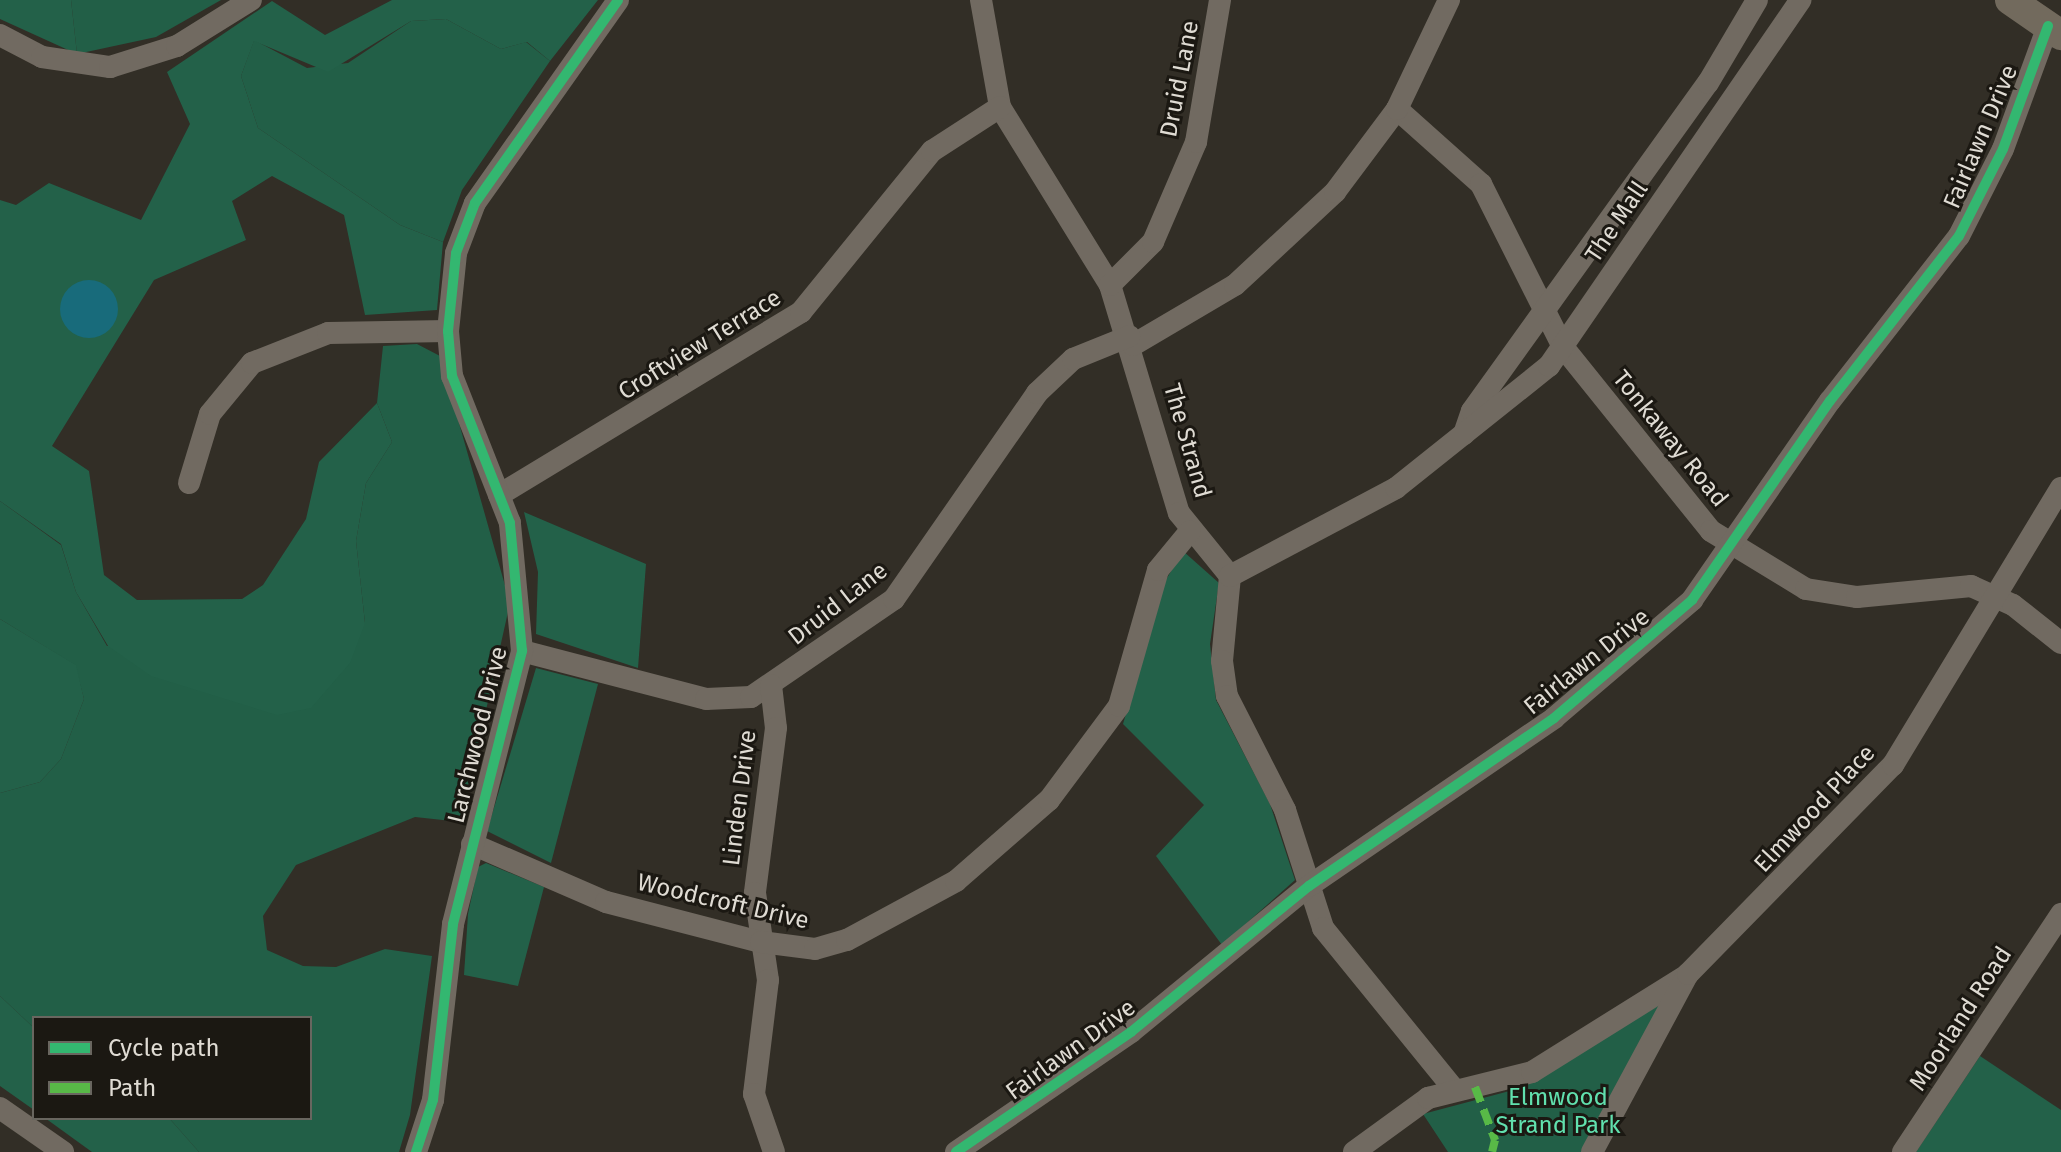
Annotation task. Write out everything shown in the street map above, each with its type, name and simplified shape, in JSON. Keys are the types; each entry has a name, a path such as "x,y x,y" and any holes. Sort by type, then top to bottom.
{"street":[{"path":"0,35 42,57 110,67 177,46 251,0"},
{"name":"Larchwood Drive","path":"416,1152 433,1100 453,924 522,651 518,566 499,495 463,418 448,331 456,253 475,203 618,0"},
{"name":"The Strand","path":"981,0 1000,107 1110,285 1132,341 1190,531 1230,576"},
{"name":"Druid Lane","path":"1110,285 1153,242 1196,142 1220,0"},
{"name":"Druid Lane","path":"522,651 706,699 751,697 771,685 901,591 1052,378 1073,359 1132,341 1198,310 1271,257 1335,192 1397,109 1449,0"},
{"name":"The Mall","path":"1464,434 1472,411 1708,83 1757,0"},
{"name":"The Mall","path":"1230,576 1350,518 1464,434 1563,347 1794,7"},
{"name":"Fairlawn Drive","path":"961,1151 1131,1032 1309,886 1611,675 1692,600 1830,401 1959,236 2003,149 2035,14"},
{"name":"Croftview Terrace","path":"499,495 801,312 932,151 1000,107"},
{"name":"Tonkaway Road","path":"1397,109 1481,184 1563,347 1698,518 1730,545 1783,580 1832,596 1951,585 1997,597 2061,643"},
{"path":"189,483 210,414 262,357 328,333 448,331"},
{"name":"Elmwood Place","path":"1592,1152 1688,974 1893,765 2061,488"},
{"name":"Woodcroft Drive","path":"472,844 606,902 761,942 815,949 847,940 956,881 1022,831 1119,706 1158,570 1190,531"},
{"path":"1230,576 1222,661 1227,696 1285,810 1309,886 1341,954 1453,1088"},
{"name":"Linden Drive","path":"771,685 776,728 755,893 768,980 754,1094 774,1152"},
{"name":"Moorland Road","path":"1903,1152 2061,914"},
{"path":"1354,1152 1453,1088 1532,1072 1688,974"},
{"path":"0,1108 63,1152"}],"green space":[{"path":"0,0 71,0 77,54 0,19"},
{"path":"71,0 221,0 156,37 77,54"},
{"path":"392,0 598,0 550,61 527,42 501,49 446,19 411,21 328,72 254,41 241,76 258,128 400,225 443,242 437,310 365,315 344,215 272,176 232,201 246,240 154,280 52,446 89,471 104,575 137,600 242,599 263,585 306,519 319,462 377,403 392,442 366,483 356,541 365,623 350,663 311,708 277,715 151,676 108,646 76,592 61,544 0,501 0,200 16,205 49,183 141,220 190,124 167,72 272,1 325,35"},
{"path":"446,19 501,49 526,42 550,61 462,190 443,242 400,225 258,128 241,76 254,40 307,68 348,63 411,21"},
{"path":"417,344 440,356 510,603 461,822 415,817 296,865 263,916 267,950 303,966 336,967 385,949 432,956 410,1115 399,1152 199,1152 171,1120 312,1120 312,1016 32,1016 32,1026 0,996 0,793 40,782 61,759 84,699 75,665 0,619 0,501 61,545 76,592 107,646 365,623 356,541 366,483 392,442 377,403 383,346"},
{"path":"524,512 646,564 638,668 536,634 538,572"},
{"path":"1183,551 1219,583 1210,644 1216,700 1270,804 1295,880 1222,945 1156,856 1204,805 1123,724 1164,583"},
{"path":"0,619 76,665 84,699 61,759 40,782 0,793"},
{"path":"536,668 598,684 551,863 487,831"},
{"path":"486,863 544,887 518,986 464,975 468,914 478,867"},
{"path":"0,996 32,1026 32,1109 0,1086"},
{"name":"Elmwood Strand Park","path":"1664,997 1581,1152 1448,1152 1423,1114 1517,1089"},
{"path":"1980,1056 2061,1110 2061,1152 1916,1152"},
{"path":"48,1120 171,1120 199,1152 92,1152"}],"water":[{"path":"89,280 110,288 118,309 110,330 89,338 68,330 60,309 68,288"}],"marked path":[{"path":"1475,1087 1495,1140 1492,1152"}],"cycle path":[{"path":"416,1152 433,1100 453,924 522,651 510,523 452,376 448,331 456,253 475,203 618,0"},
{"path":"956,1152 1131,1032 1309,886 1554,718 1692,600 1830,401 1959,236 2003,149 2048,26"}]}
